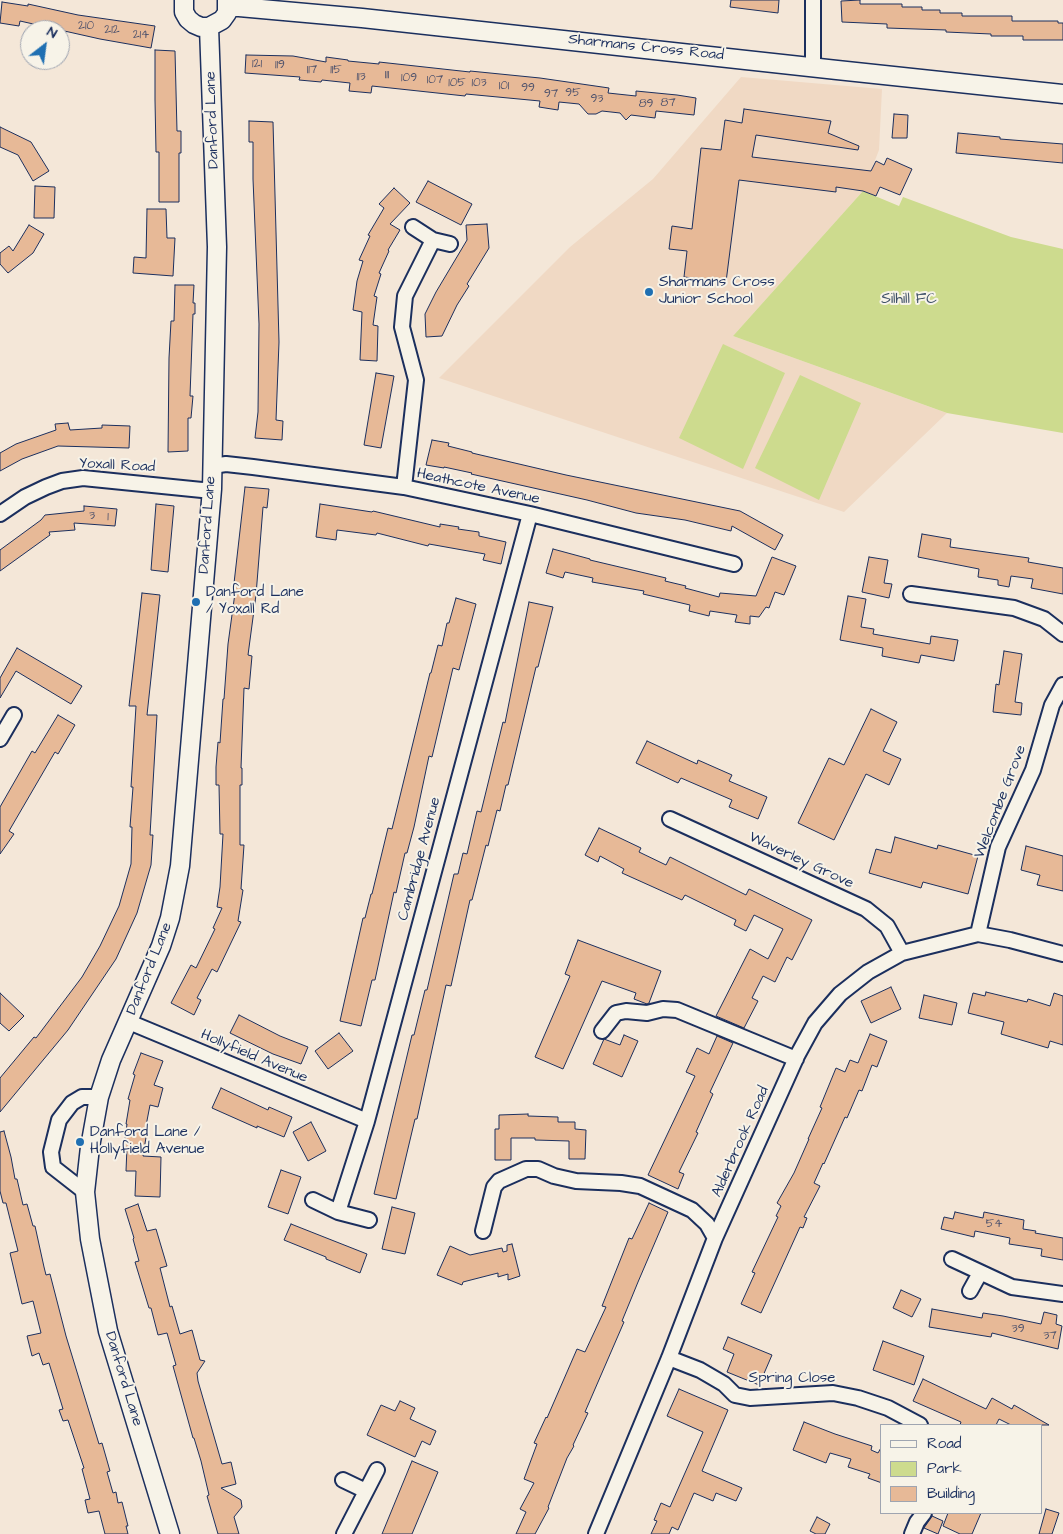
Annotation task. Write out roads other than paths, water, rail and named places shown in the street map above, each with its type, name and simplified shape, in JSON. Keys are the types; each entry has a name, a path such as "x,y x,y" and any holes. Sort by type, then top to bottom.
{"street":[{"path":"813,0 813,67"},
{"path":"181,1 188,19 201,27 209,27 222,20 227,13 228,3"},
{"name":"Sharmans Cross Road","path":"228,3 1063,94"},
{"name":"Danford Lane","path":"170,1534 108,1331 90,1239 85,1192 90,1147 100,1097 111,1060 161,946 176,891 212,489 217,247 209,27"},
{"path":"413,228 432,240 450,244"},
{"path":"404,487 416,380 402,327 405,296 432,240"},
{"name":"Heathcote Avenue","path":"212,466 226,464 404,487 530,514 734,564"},
{"name":"Yoxall Road","path":"0,514 25,497 46,487 62,481 83,478 202,490 212,489"},
{"name":"Cambridge Avenue","path":"338,1212 367,1121 530,514"},
{"path":"911,594 1014,608 1044,619 1063,634"},
{"name":"Welcombe Grove","path":"978,934 998,847 1034,770 1052,705 1063,685"},
{"path":"0,739 14,714"},
{"name":"Waverley Grove","path":"670,819 866,909 887,926 902,953"},
{"name":"Alderbrook Road","path":"596,1534 670,1358 715,1238 796,1059 815,1022 840,994 868,972 902,953 978,934 1063,954"},
{"path":"602,1030 616,1014 626,1011 647,1013 663,1009 677,1010 796,1059"},
{"name":"Hollyfield Avenue","path":"129,1022 367,1121"},
{"path":"85,1192 53,1167 51,1152 59,1120 72,1102 82,1097 100,1097"},
{"path":"483,1231 494,1187 498,1181 526,1169 538,1169 554,1176 576,1181 621,1183 640,1186 692,1210 707,1224 715,1238"},
{"path":"312,1200 338,1212 369,1220"},
{"path":"952,1259 1012,1287 1063,1294"},
{"path":"970,1291 980,1273"},
{"name":"Spring Close","path":"670,1358 700,1370 724,1384 735,1395 750,1398 833,1393 858,1398 888,1408 918,1424"},
{"path":"344,1534 377,1470"},
{"path":"343,1480 366,1491"},
{"path":"912,1534 916,1522 923,1514"}],"place":[{"name":"Sharmans Cross Junior School","path":"649,292"},
{"name":"Danford Lane / Yoxall Rd","path":"196,602"},
{"name":"Danford Lane / Hollyfield Avenue","path":"80,1142"}],"park label":[{"name":"Silhill FC","path":"909,300"}]}
